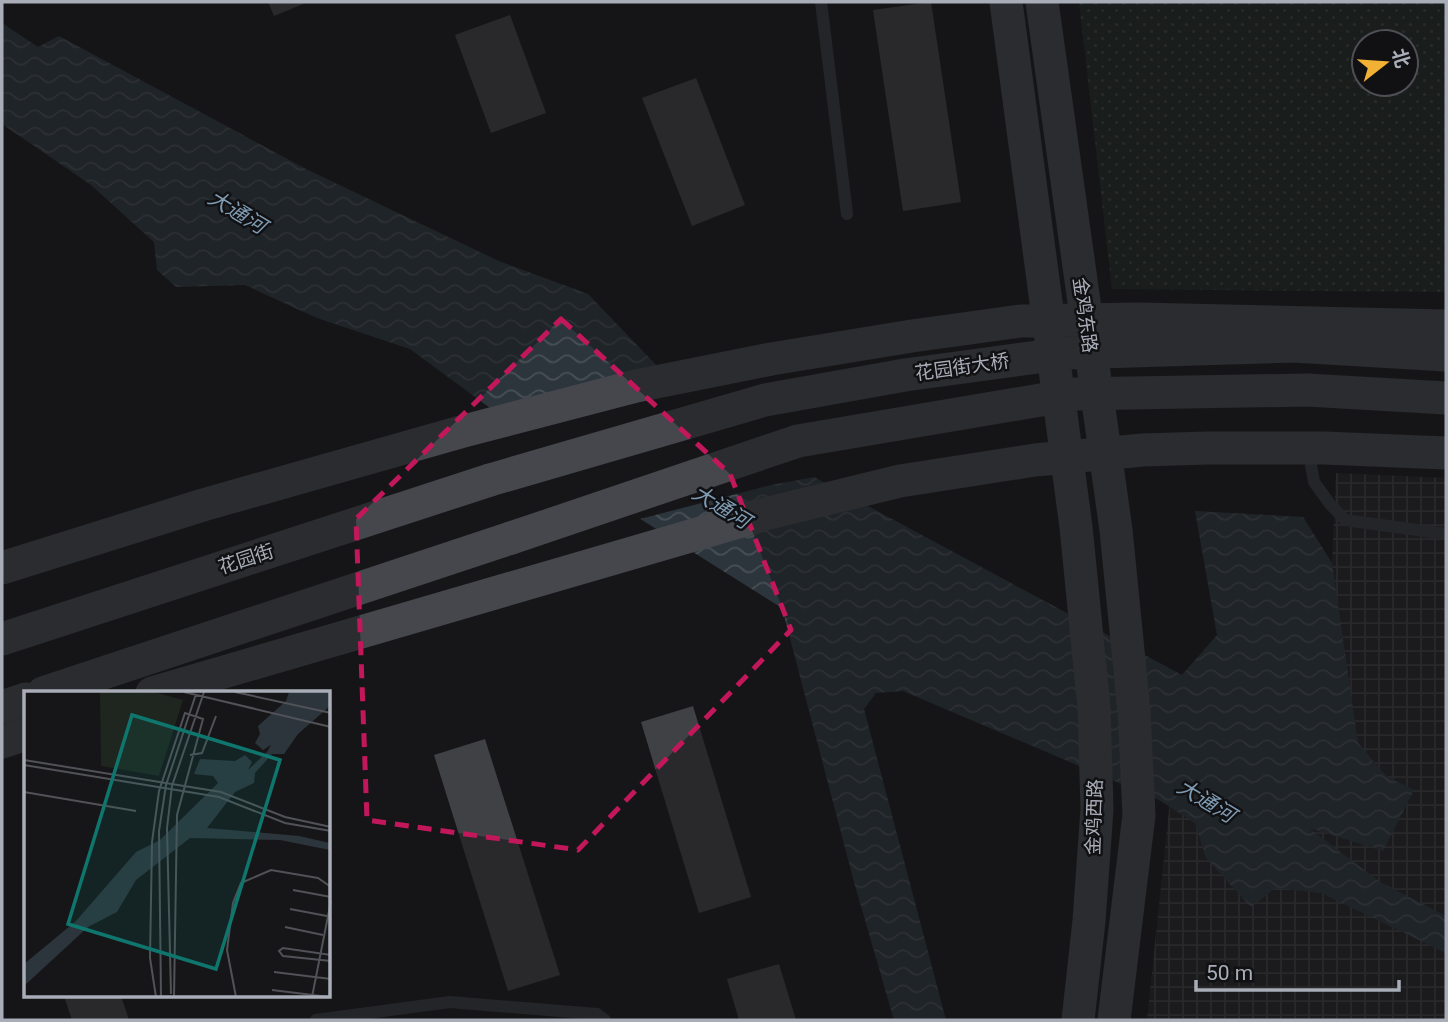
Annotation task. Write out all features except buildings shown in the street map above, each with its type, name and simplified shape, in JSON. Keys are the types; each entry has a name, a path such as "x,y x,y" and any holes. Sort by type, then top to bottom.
{"main road":[{"name":"金鸡东路","path":"1006,2 1086,613"},
{"name":"金鸡东路","path":"1042,2 1116,530 1127,629"},
{"path":"2,568 204,505 464,431 683,375 912,336 1021,321 1139,318 1446,326"},
{"name":"花园街大桥","path":"490,480 765,400 905,375 1068,353 1294,346 1446,355"},
{"path":"49,691 798,441 1076,394 1307,390 1446,398"},
{"path":"159,691 769,513 900,481 1066,457 1208,447 1446,453"},
{"name":"花园街","path":"2,639 490,480"},
{"name":"金鸡西路","path":"1078,1020 1097,809 1094,708 1086,613"},
{"name":"金鸡西路","path":"1114,1020 1139,815 1127,629"},
{"path":"2,707 24,700"},
{"path":"2,742 24,735"}],"lane":[{"path":"821,2 847,214"},
{"path":"1308,448 1314,482 1330,505 1345,520 1446,534"},
{"path":"317,1020 450,1002 597,1014 605,1020"}],"highlighted area":[{"path":"561,319 730,474 791,630 578,850 367,820 356,519"}],"shaded area":[{"path":"1079,2 1446,2 1446,292 1112,289"},
{"path":"1336,473 1446,478 1446,1020 1147,1020 1183,676 1332,563"}],"water":[{"name":"大通河","path":"2,23 38,47 59,36 308,170 501,262 588,294 710,421 1182,675 1217,635 1195,511 1303,517 1332,563 1358,743 1386,776 1414,790 1383,851 1309,828 1380,882 1446,916 1446,953 1321,893 1275,888 1251,907 1206,858 1195,823 1159,800 903,691 876,693 864,709 946,1020 894,1020 854,882 782,608 642,520 410,349 317,318 245,285 176,287 157,270 154,242 91,185 2,124"}],"pier":[{"path":"672,377 712,418 820,476 771,485 636,520 500,420"}]}
